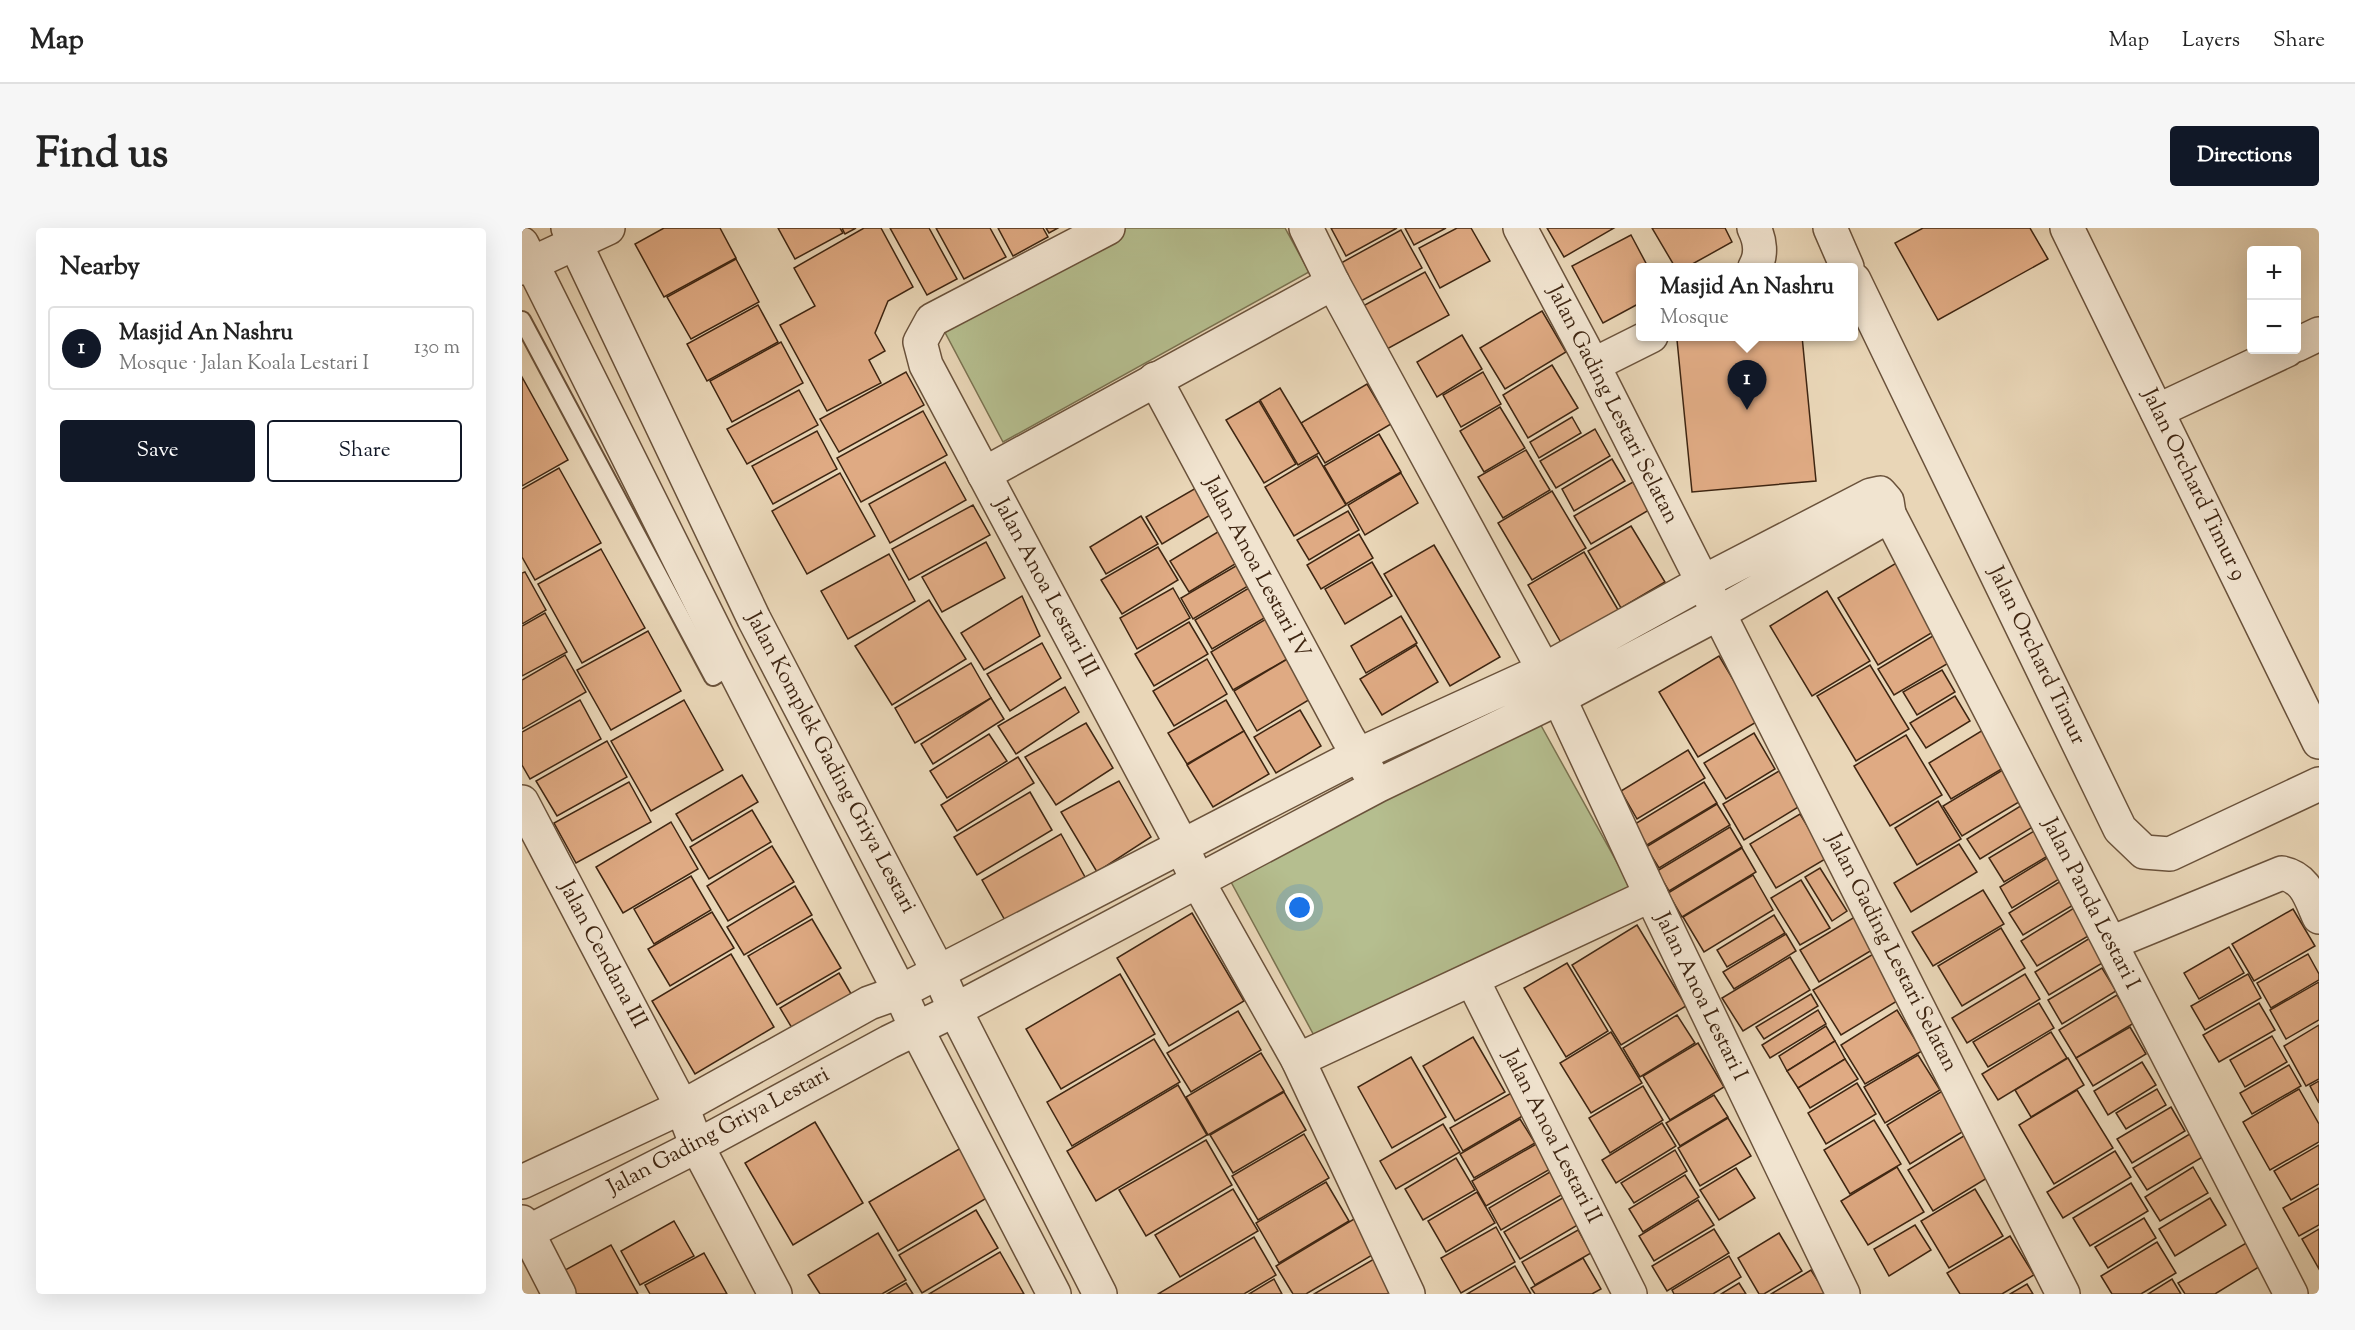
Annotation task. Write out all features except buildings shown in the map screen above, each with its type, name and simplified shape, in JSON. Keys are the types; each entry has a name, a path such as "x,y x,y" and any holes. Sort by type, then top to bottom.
{"street":[{"name":"Jalan Anoa Lestari III","path":"1108,228 932,320 920,342 926,365 1178,839"},
{"path":"1306,228 1333,283 1544,670"},
{"name":"Jalan Gading Lestari Selatan","path":"1520,228 1719,612 2063,1294"},
{"path":"1754,228 1758,237 1757,263"},
{"path":"1830,228 1845,263"},
{"name":"Jalan Orchard Timur 9","path":"2067,228 2319,742"},
{"path":"525,258 591,231"},
{"name":"Jalan Komplek Gading Griya Lestari","path":"591,231 754,619 938,971 955,1011 1100,1294"},
{"name":"Jalan Komplek Gading Griya Lestari","path":"525,258 900,992 917,1030 1054,1294"},
{"path":"984,474 1333,283"},
{"name":"Jalan Orchard Timur","path":"1858,288 2120,829 2144,852 2170,854 2319,783"},
{"path":"2301,343 2319,334"},
{"path":"1593,365 1641,341"},
{"path":"2157,411 2278,354"},
{"name":"Jalan Anoa Lestari IV","path":"1155,380 1348,738 1360,754 1377,786"},
{"path":"938,971 1178,839 1544,670 1703,582 1871,495 1880,493 1887,501 1889,514 1719,612 1559,698 1377,786 955,1011"},
{"name":"Jalan Panda Lestari I","path":"1889,514 2291,1294"},
{"name":"Jalan Anoa Lestari I","path":"1544,670 1843,1294"},
{"name":"Jalan Cendana III","path":"522,802 682,1107 697,1146 775,1294"},
{"path":"1178,839 1198,882 1299,1060 1408,1294"},
{"path":"2110,943 2282,873 2295,876 2304,886 2319,918"},
{"path":"1299,1060 1651,895"},
{"name":"Jalan Gading Griya Lestari","path":"522,1182 682,1107 869,1003 900,992 938,971"},
{"name":"Jalan Anoa Lestari II","path":"1472,979 1630,1294"},
{"name":"Jalan Gading Griya Lestari","path":"524,1230 697,1146 889,1042 955,1011"},
{"path":"524,1230 559,1294"}],"lane":[{"path":"522,320 713,677 732,665"}],"green space":[{"path":"1118,228 1285,228 1309,272 1003,442 939,321"},
{"path":"1533,711 1635,895 1317,1041 1224,869"}],"place":[{"name":"Masjid An Nashru","path":"1747,410"}]}
